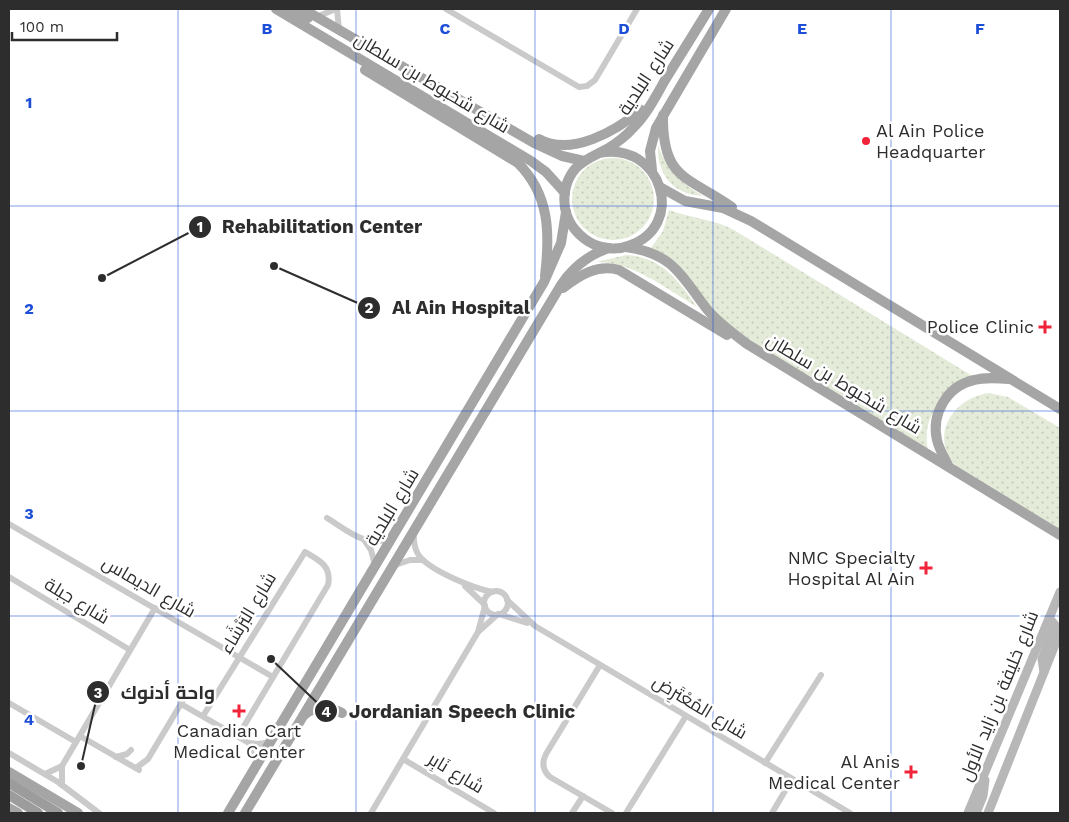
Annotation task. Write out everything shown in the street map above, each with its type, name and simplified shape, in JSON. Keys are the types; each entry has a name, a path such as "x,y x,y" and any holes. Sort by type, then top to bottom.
{"highway":[{"path":"9,783 58,813"},
{"path":"9,795 38,813"}],"main road":[{"name":"شارع شخبوط بن سلطان","path":"276,9 532,161 546,172 564,193"},
{"path":"292,9 326,29 368,46"},
{"name":"شارع شخبوط بن سلطان","path":"303,9 544,148 562,156 584,161"},
{"name":"شارع البلدية","path":"599,153 618,142 634,127 653,100 709,9"},
{"name":"شارع البلدية","path":"652,171 651,144 656,128 726,9"},
{"path":"351,55 360,68 524,168 538,189 546,217 548,248 544,282"},
{"path":"427,80 464,96 546,142 561,146 570,145 615,129 633,118 653,100"},
{"path":"663,114 664,146 677,171 690,183 728,204 751,221 1060,409"},
{"path":"616,151 632,155 652,171 660,187 662,204 654,227 642,240 626,247 609,248 594,244 574,229 566,212 564,193 571,175 584,161 599,153 616,151"},
{"path":"660,187 685,200 723,208 751,221"},
{"name":"شارع البلدية","path":"228,813 544,282 561,243 566,212"},
{"name":"شارع شخبوط بن سلطان","path":"626,247 650,252 671,263 690,284 712,314 747,344 1060,535"},
{"name":"شارع البلدية","path":"245,813 555,295 566,278 578,265 592,255 609,248"},
{"path":"555,295 588,272 614,268 629,274 719,330 747,344"},
{"path":"949,466 941,450 936,432 938,414 944,400 955,388 971,380 1010,378"},
{"name":"شارع خليفة بن زايد الأول","path":"968,813 1060,592"},
{"path":"1044,672 1042,659 1054,625 1049,618"},
{"name":"شارع خليفة بن زايد الأول","path":"988,813 1060,632"},
{"path":"302,718 310,711 320,707 326,707 342,713"},
{"path":"9,772 78,813"},
{"path":"976,813 984,791 984,775"},
{"path":"9,808 18,813"}],"street":[{"path":"316,17 337,9 339,30"},
{"path":"446,9 579,87 590,85 595,80 637,9"},
{"path":"327,518 365,541 371,550 376,566"},
{"name":"شارع الديماس","path":"9,524 273,677"},
{"path":"414,531 414,543 422,560"},
{"path":"365,541 380,542 393,536"},
{"name":"شارع البَرْشَاء","path":"203,716 305,552 324,564 328,570 329,581 273,677"},
{"path":"393,566 410,560 422,560 458,580 492,592 502,593 507,600 506,609 478,632"},
{"name":"شارع جبلة","path":"9,577 130,650"},
{"path":"458,580 485,605 490,613 499,614"},
{"path":"371,813 478,632 486,597 492,592"},
{"name":"شارع المُعْتَرِض","path":"507,600 535,626 850,813"},
{"path":"62,785 62,766 155,608"},
{"name":"شارع المُعْتَرِض","path":"499,614 535,626"},
{"path":"600,665 544,760 544,768 548,775 612,813"},
{"path":"765,763 822,675"},
{"path":"244,726 273,677"},
{"path":"136,768 148,759 188,692"},
{"path":"9,703 76,742"},
{"path":"181,704 248,743 271,742"},
{"path":"626,813 686,716"},
{"path":"80,736 136,768"},
{"path":"248,743 258,764"},
{"path":"116,757 127,754 131,750 129,758 136,768"},
{"path":"9,753 62,785 98,813"},
{"name":"شارع نَابِر","path":"403,759 494,813"},
{"path":"45,774 62,766"},
{"path":"772,813 792,779"},
{"path":"572,813 583,796"}],"green space":[{"path":"658,146 666,162 676,175 703,196 684,192 669,182 661,166"},
{"path":"605,158 621,158 636,165 647,176 654,191 651,215 642,228 621,240 605,240 590,233 579,222 572,207 572,191 579,176 590,165"},
{"path":"669,210 718,223 734,230 974,377 944,400 932,415 928,425 928,452 734,334 694,288 648,252 663,231"},
{"path":"626,255 650,260 659,265 676,279 697,307 661,284 636,271 610,263 596,262"},
{"path":"989,393 1008,397 1060,428 1060,535 957,467 949,455 945,443 948,421 964,402 976,396"}],"place":[{"name":"Al Ain Police Headquarter","path":"866,141"},
{"name":"Al Ain Hospital","path":"274,266"},
{"name":"Rehabilitation Center","path":"102,278"},
{"name":"Police Clinic","path":"1045,327"},
{"name":"NMC Specialty Hospital Al Ain","path":"926,568"},
{"name":"Jordanian Speech Clinic","path":"271,659"},
{"name":"Canadian Cart Medical Center","path":"239,711"},
{"name":"واحة أدنوك","path":"81,766"},
{"name":"Al Anis Medical Center","path":"911,772"}]}
